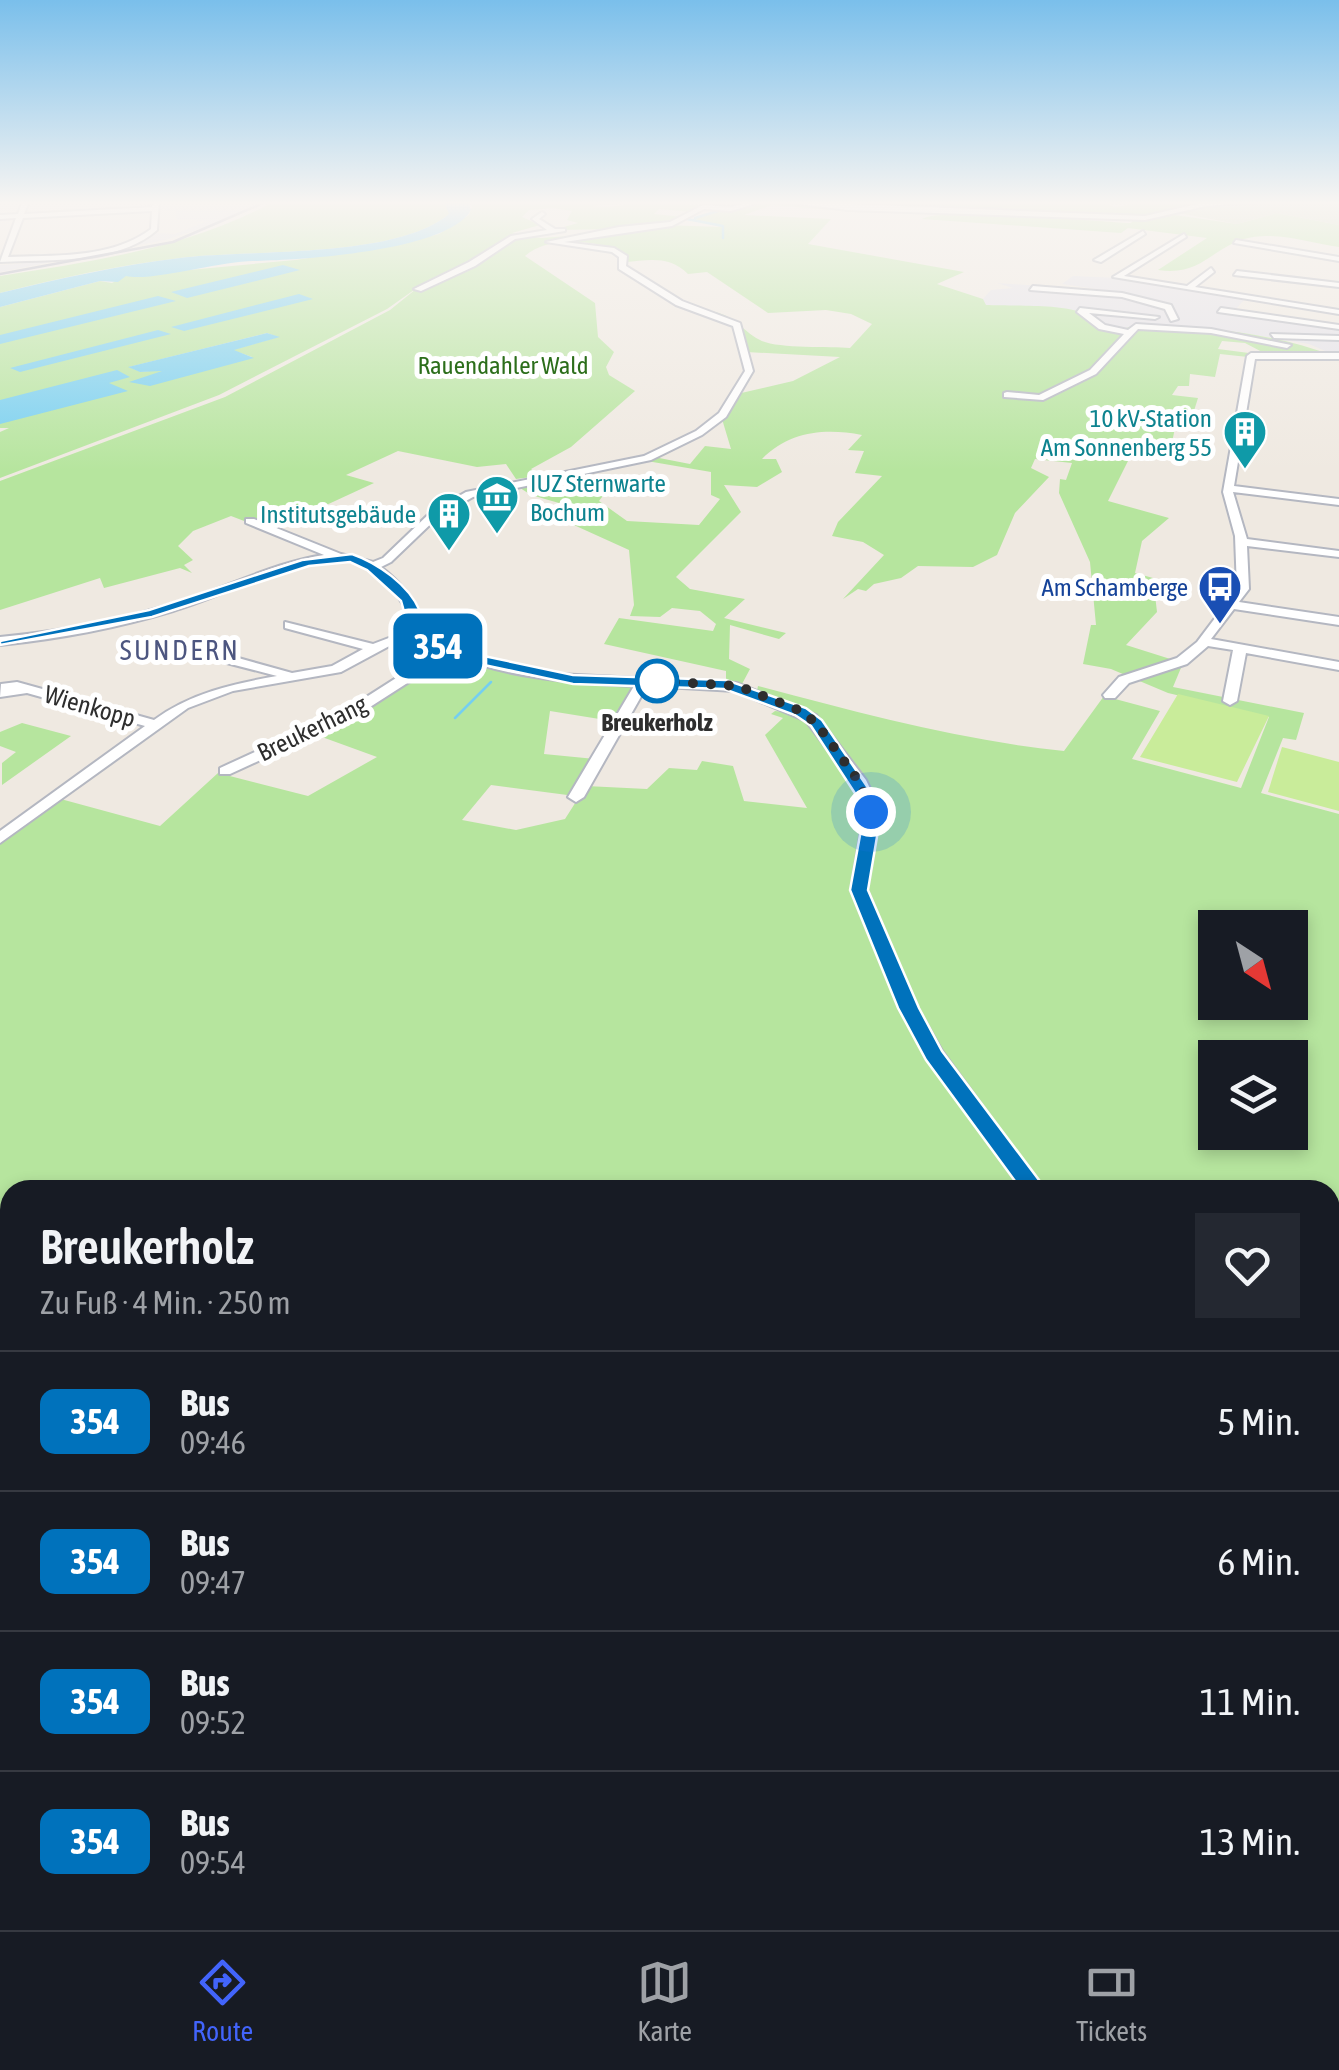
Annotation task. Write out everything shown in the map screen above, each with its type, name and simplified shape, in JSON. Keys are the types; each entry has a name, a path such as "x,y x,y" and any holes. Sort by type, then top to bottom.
{"street":[{"path":"372,567 387,560 434,514 470,494 647,458 700,433 724,415 749,370 737,325 661,291"},
{"path":"1064,291 1145,299 1168,308 1174,319"},
{"path":"1202,291 1327,306 1339,312"},
{"path":"1234,296 1238,291"},
{"path":"1276,302 1288,291"},
{"path":"1128,332 1106,328 1080,310 1174,319 1294,340 1339,338"},
{"path":"1221,310 1339,326"},
{"path":"1006,395 1040,398 1093,372 1136,326 1192,329 1336,356"},
{"path":"1110,695 1124,680 1182,661 1204,642 1242,589 1242,542 1228,504 1252,355 1336,356"},
{"path":"1229,488 1339,502"},
{"path":"259,523 336,557 360,560 372,567 407,599 416,618 414,633"},
{"path":"1242,542 1339,554"},
{"path":"0,641 152,613 336,557"},
{"path":"1232,605 1339,621"},
{"path":"289,625 374,648"},
{"path":"0,838 153,724 216,692 336,669 374,648 414,633 449,650 557,678 738,686 779,701 816,723 868,801 872,819 859,890 908,1008 934,1054 1027,1180"},
{"path":"1204,642 1339,666"},
{"name":"Breukerhang","path":"224,771 351,713 449,650"},
{"path":"1230,701 1240,650"},
{"path":"224,658 294,676"},
{"path":"576,796 643,681"},
{"name":"Wienkopp","path":"27,689 153,724"}],"shaded area":[{"path":"990,291 1196,291 1245,299 1234,311 1339,326 1339,357 1309,344 1225,330 1136,324 1128,330 1101,327 1079,312 985,305 983,299"}],"green space":[{"path":"61,291 412,291 387,309 219,395 0,478 0,432 9,428 0,428 0,307","holes":["267,333 278,337 232,350 252,357 153,375 174,368 141,372 129,367"]},
{"name":"Rauendahler Wald","path":"413,291 577,291 595,303 598,337 614,352 606,367 609,375 635,391 571,447 531,469 539,476 516,479 506,464 477,467 398,451 346,475 374,483 270,531 231,516 193,531 178,546 193,560 184,565 192,573 180,568 104,588 100,578 0,610 0,481 225,397 390,310"},
{"path":"735,291 959,291 983,299 986,305 1071,309 1114,328 1136,324 1237,332 1286,341 1334,356 1266,354 1245,343 1222,341 1218,349 1249,353 1248,357 1220,354 1215,377 1190,374 1189,386 1178,386 1172,395 1198,398 1193,414 1175,428 1171,447 1137,443 1108,501 1169,518 1142,541 1135,573 1153,578 1157,612 1126,645 1183,663 1173,687 1304,713 1296,740 1283,738 1261,793 1339,814 1339,1180 0,1180 0,841 57,798 160,826 218,773 308,796 377,757 311,733 450,654 538,677 638,683 618,722 550,711 544,754 595,759 575,796 491,785 462,820 516,830 565,819 586,786 647,789 669,768 697,770 702,761 733,766 744,801 807,808 765,735 783,718 771,714 775,711 795,713 756,695 758,686 947,733 1064,751 1104,696 1160,711 1132,759 1241,788 1269,717 1168,693 1111,669 1083,664 1091,625 1096,625 1090,562 1059,493 1060,479 1066,480 1072,463 1035,459 1031,468 1049,477 1015,513 997,555 973,567 918,566 901,578 874,584 866,591 858,589 843,599 884,555 863,542 832,536 838,522 882,476 855,473 864,451 848,450 862,435 821,432 796,437 762,459 776,459 782,472 757,487 724,485 741,512 676,577 690,589 745,599 724,618 786,633 779,639 730,625 729,659 750,669 742,684 726,680 726,671 604,644 619,618 713,631 716,624 700,611 672,608 660,617 630,616 634,605 629,550 565,521 580,509 531,495 514,484 553,478 563,488 600,480 611,485 599,501 627,521 699,525 720,499 711,495 711,472 641,460 654,457 690,464 705,446 731,449 722,419 737,394 793,381 840,357 746,352 741,329 704,310 730,318 760,340 790,346 850,348 872,324 851,314 826,310 768,313"},
{"path":"1178,694 1269,716 1237,782 1140,757"},
{"path":"22,723 71,736 2,785 2,763 16,752 0,746 0,732"},
{"path":"1282,747 1339,762 1339,811 1268,792"}],"water":[{"path":"9,291 61,291 0,307 0,293"},
{"path":"175,291 215,291 187,298 171,292"},
{"path":"299,294 313,299 184,331 171,327"},
{"path":"158,296 176,301 0,344 0,335"},
{"path":"158,330 171,334 20,372 10,368"},
{"path":"267,333 280,337 234,350 254,358 150,386 129,382 162,371 140,372 128,367"},
{"path":"117,370 130,377 109,383 128,391 0,424 0,400"}],"waterway":[{"path":"455,718 491,682"}],"bus line":[{"name":"354","path":"0,641 152,613 307,563 352,558 372,567 407,599 416,618 412,628 417,637 461,656 573,680 726,684 801,711 824,733 853,772 868,801 872,819 859,890 908,1008 934,1054 1025,1180"}],"place":[{"name":"10 kV-Station Am Sonnenberg 55","path":"1245,470"},
{"name":"IUZ Sternwarte Bochum","path":"497,535"},
{"name":"Institutsgebäude","path":"449,552"},
{"name":"Am Schamberge","path":"1220,625"},
{"name":"Breukerholz","path":"657,681"}],"district":[{"name":"SUNDERN","path":"180,650"}],"route":[{"path":"657,681 738,686 801,711 816,723 853,772 871,812"}]}
